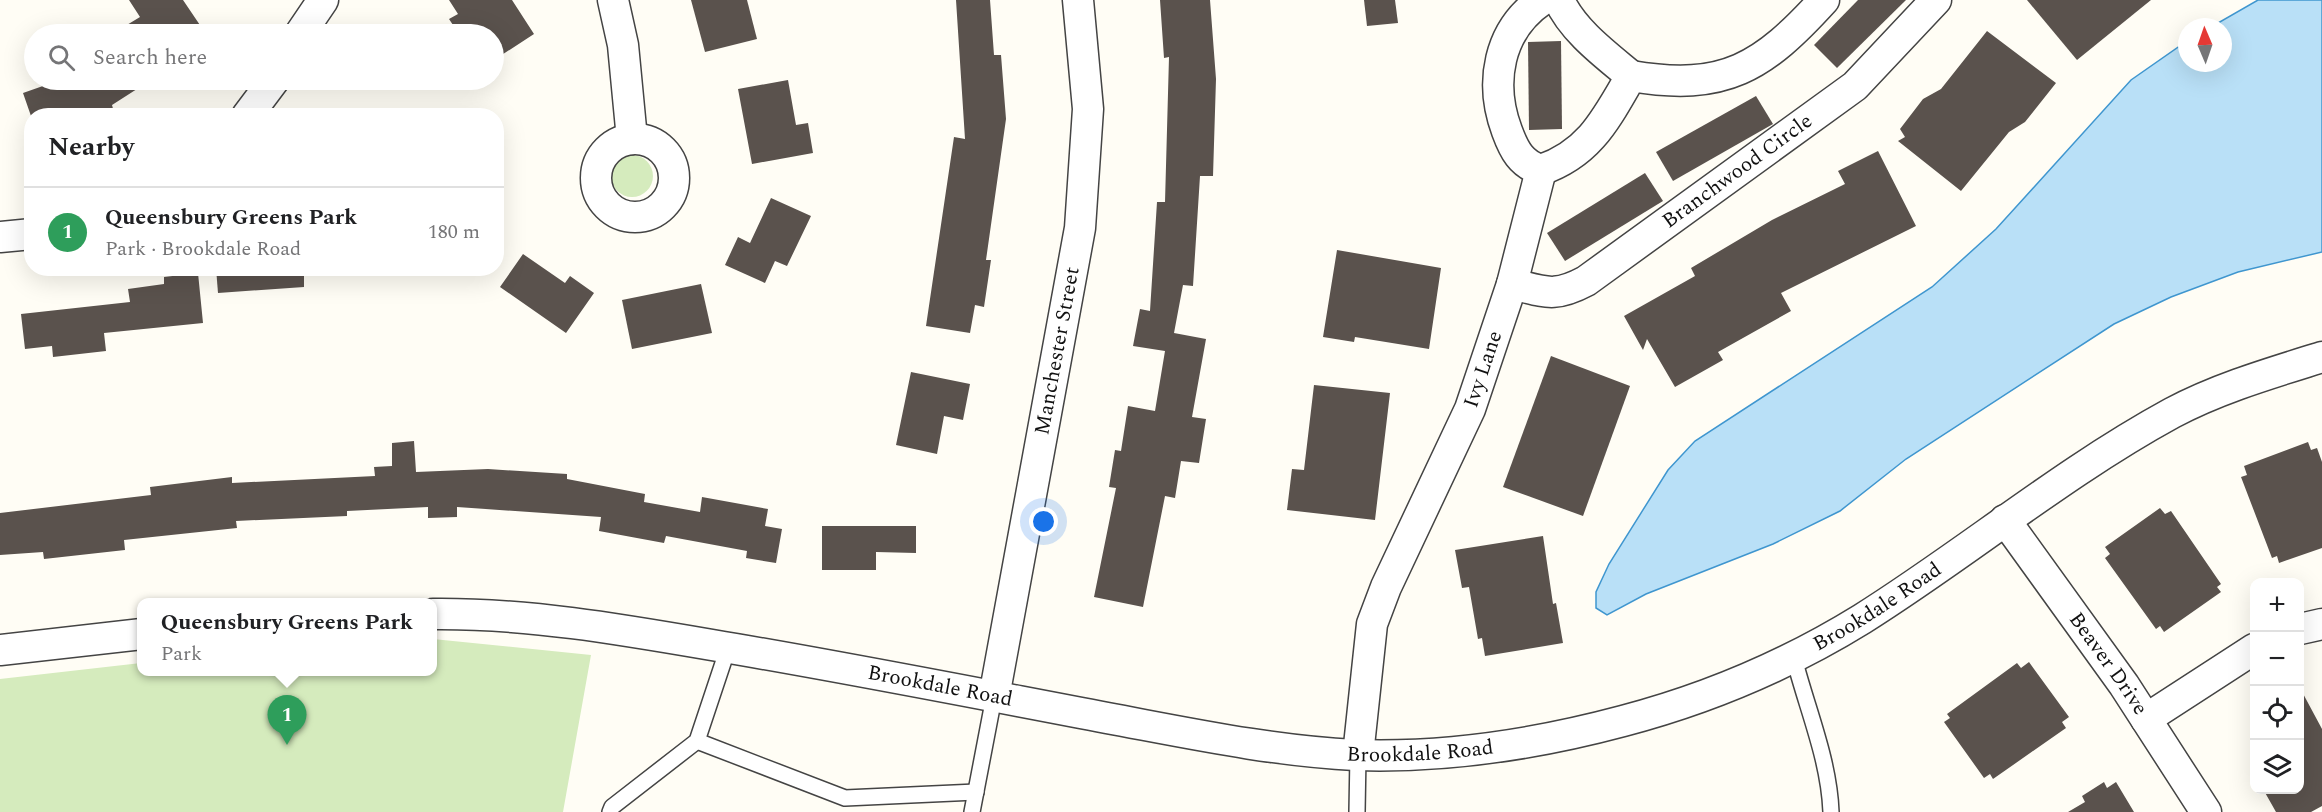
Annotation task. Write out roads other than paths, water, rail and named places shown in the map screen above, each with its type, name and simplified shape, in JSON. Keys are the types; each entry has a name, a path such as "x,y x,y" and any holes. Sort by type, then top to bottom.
{"street":[{"path":"307,24 323,0"},
{"path":"613,0 623,45 632,139"},
{"name":"Manchester Street","path":"994,697 1080,228 1088,109 1078,0"},
{"path":"1542,0 1516,22 1507,39 1499,63 1498,100 1512,146 1528,166 1541,170 1562,163 1592,139 1631,76"},
{"path":"1559,0 1574,23 1599,49 1631,76 1660,81 1691,81 1721,76 1749,65 1773,51 1824,0"},
{"name":"Branchwood Circle","path":"1512,284 1550,293 1566,291 1587,281 1855,86 1936,0"},
{"path":"253,108 266,90"},
{"name":"Ivy Lane","path":"1358,755 1372,624 1386,587 1470,409 1512,284 1541,170"},
{"path":"0,237 24,235"},
{"name":"Brookdale Road","path":"437,614 478,613 612,628 1177,731 1302,750 1358,755 1447,752 1536,741 1624,721 1691,700 1794,658 1863,618 2082,466 2175,411 2243,381 2322,357"},
{"name":"Beaver Drive","path":"2005,520 2146,719 2206,812"},
{"path":"2304,628 2322,624"},
{"path":"0,650 137,634"},
{"path":"2146,719 2250,652"}],"lane":[{"path":"610,812 612,807 697,741 728,648"},
{"path":"1794,658 1819,736 1831,812"},
{"path":"972,812 994,697"},
{"path":"697,741 846,805 976,792"},
{"path":"1357,812 1358,755"}],"water":[{"path":"2258,0 2322,0 2322,252 2238,272 2171,297 2114,324 1906,459 1840,511 1773,544 1646,594 1607,615 1596,608 1596,592 1609,564 1668,470 1695,441 1932,287 1996,229 2131,80 2178,47 2178,72 2232,72 2232,18 2227,18"}],"place":[{"name":"Queensbury Greens Park","path":"287,745"}]}
